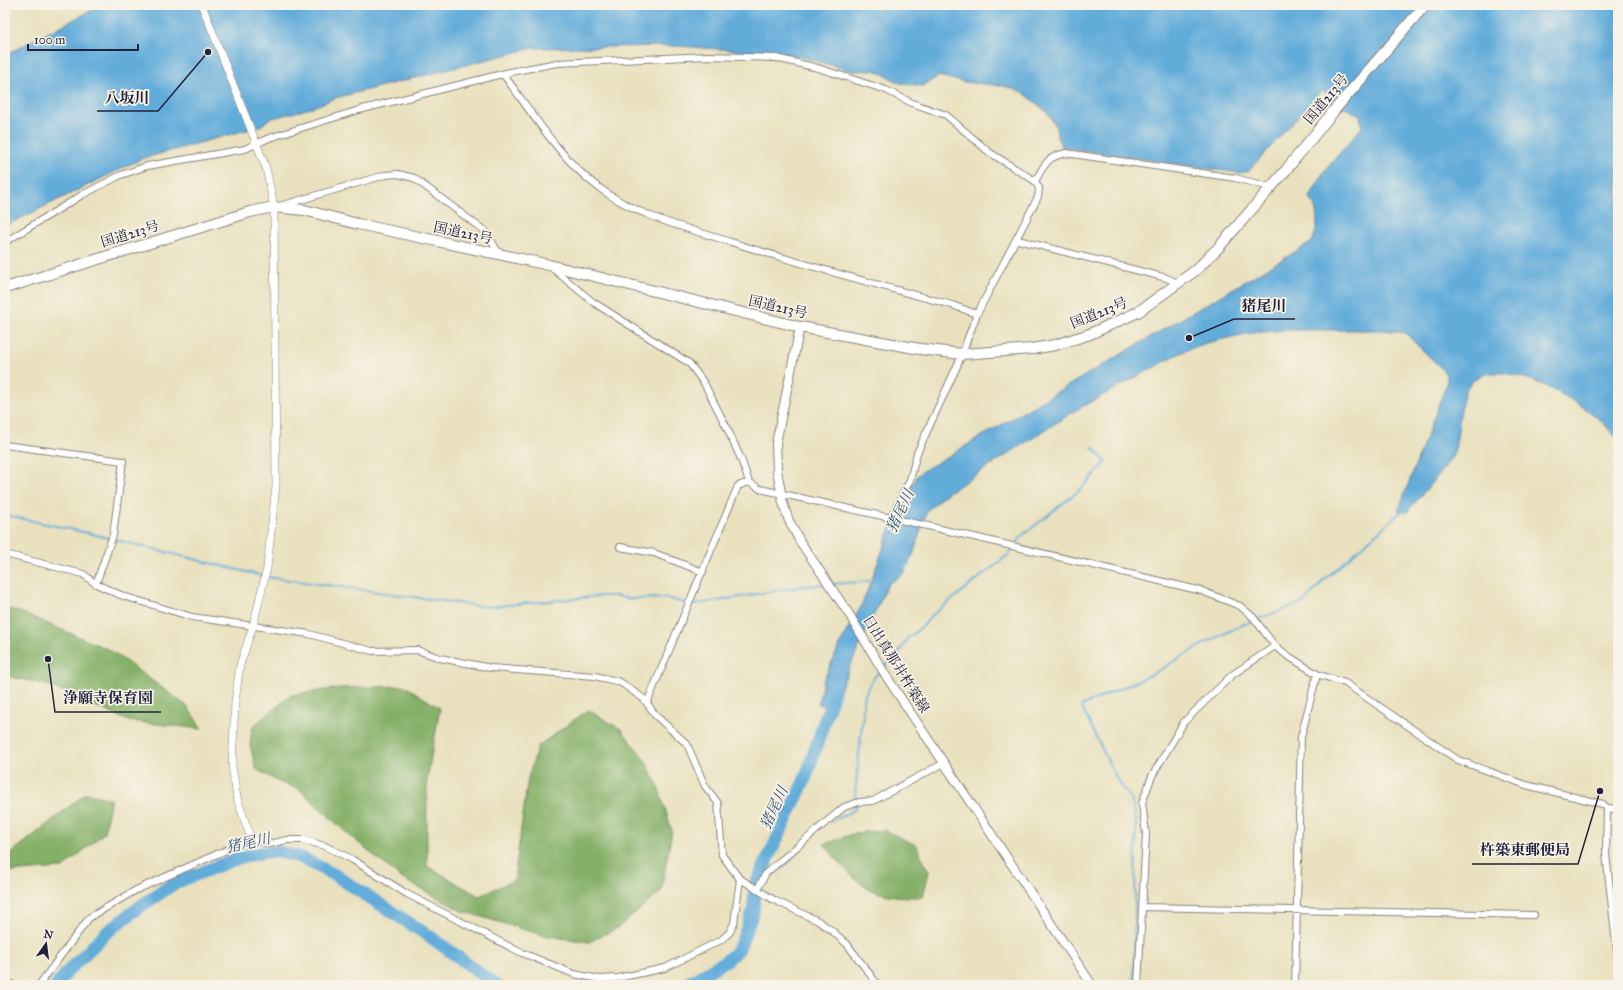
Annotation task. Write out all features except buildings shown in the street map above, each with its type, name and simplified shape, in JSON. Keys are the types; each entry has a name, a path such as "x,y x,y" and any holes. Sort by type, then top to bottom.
{"highway":[{"name":"国道213号","path":"5,288 250,212 274,207 304,210 358,224 549,265 800,327 920,350 962,354 1032,349 1055,345 1090,334 1138,312 1179,284 1196,270 1219,247 1425,5"}],"main road":[{"name":"日出真那井杵築線","path":"800,327 776,443 777,470 781,493 789,521 849,614 886,676 1092,985"}],"street":[{"path":"202,5 266,168 274,207 276,486 267,568 253,626 240,665 235,702 232,766 237,798 251,839"},
{"path":"5,242 82,195 121,175 147,166 245,149 269,138 359,110 503,74 557,63 708,56 776,58 818,68 886,90 912,103 946,114 989,152 1036,181 1039,188 1038,197 1018,240 977,314 962,354 917,453 910,480 891,518"},
{"path":"503,74 560,149 587,178 616,200 666,222 790,260 952,305 977,314"},
{"path":"1036,181 1048,160 1054,156 1066,153 1236,178 1270,187"},
{"path":"274,207 385,175 398,174 414,178 486,232 500,255"},
{"path":"1018,240 1167,278 1179,284"},
{"path":"549,265 593,302 689,363 704,383 723,420 741,459 749,482 760,489 932,526 1202,591 1240,606 1253,617 1275,646 1317,674 1345,683 1458,760 1526,786 1595,801 1603,804 1607,808 1618,809"},
{"path":"5,445 123,461 113,535 96,584"},
{"path":"647,703 738,486 749,482"},
{"path":"620,547 654,553 702,572"},
{"path":"5,554 83,574 96,584 135,600 192,617 309,634 372,651 417,650 440,658 491,668 511,671 584,675 608,678 628,686 647,703 656,716 687,744 705,786 718,803 722,854 740,879 774,900 818,921 831,930 847,944 878,985"},
{"path":"1138,985 1146,834 1142,803 1156,767 1184,722 1232,674 1275,646"},
{"path":"1294,985 1301,737 1317,674"},
{"path":"758,890 766,873 844,807 859,802 873,801 944,763"},
{"path":"1607,808 1606,854 1618,961"},
{"path":"39,985 89,918 136,890 251,839 268,844 287,840 303,840 325,846 353,860 407,894 520,952 574,974 598,979 618,978 665,968 722,940 730,932 734,923 740,879"},
{"path":"1143,907 1534,915"},
{"path":"5,980 13,985"}],"green space":[{"path":"5,608 20,612 110,650 187,706 202,729 129,721 45,684 5,676"},
{"path":"405,686 440,708 427,780 427,866 479,896 514,880 528,778 538,746 588,710 621,729 645,760 658,786 672,831 661,892 619,927 589,942 542,935 462,911 401,878 349,835 299,789 277,781 256,769 250,745 252,727 291,695 339,688"},
{"path":"86,793 111,799 104,833 63,868 5,872 5,858"},
{"path":"884,830 916,845 929,872 923,897 903,897 890,895 865,887 852,876 824,844 855,833"}],"water":[{"path":"102,5 1618,5 1618,439 1594,415 1583,407 1532,380 1513,375 1495,373 1480,376 1469,385 1463,399 1456,445 1451,458 1407,512 1398,511 1447,383 1446,375 1443,370 1405,333 1383,330 1288,330 1250,333 1206,343 1182,352 1076,410 943,496 927,511 913,555 904,573 888,584 843,682 833,710 818,703 823,681 846,632 861,607 896,515 900,512 917,476 923,471 1312,242 1316,230 1317,220 1315,209 1310,197 1323,173 1362,127 1360,115 1342,107 1322,90 1248,172 1238,173 1061,147 1055,125 1047,112 1024,93 1005,86 963,82 939,76 923,86 900,83 875,70 853,71 794,55 677,46 533,48 335,98 311,108 269,119 261,126 141,159 5,226 5,55"}],"waterway":[{"path":"884,667 898,654 907,639 925,624 930,617 1008,555 1023,535 1082,488 1106,462 1092,447"},
{"path":"1134,985 1136,821 1132,801 1117,779 1081,706 1151,675 1205,643 1242,625 1304,602 1325,579 1403,510"},
{"path":"5,515 88,533 263,576"},
{"path":"267,577 487,607 601,596 616,596 630,599 666,598 692,605 798,587 825,584"},
{"path":"831,584 871,581"},
{"path":"830,822 856,809 855,794 863,702 869,685 881,670"},
{"name":"猪尾川","path":"685,985 727,960 736,952 741,944 753,912 756,884 806,777 834,692"},
{"path":"767,876 786,864 800,847"},
{"name":"猪尾川","path":"57,985 67,972 106,933 138,908 175,883 241,857 266,852 278,852 300,857 335,875 432,938 496,985"}],"place":[{"name":"八坂川","path":"208,52"},
{"name":"猪尾川","path":"1189,338"},
{"name":"浄願寺保育園","path":"48,659"},
{"name":"杵築東郵便局","path":"1600,791"}]}
